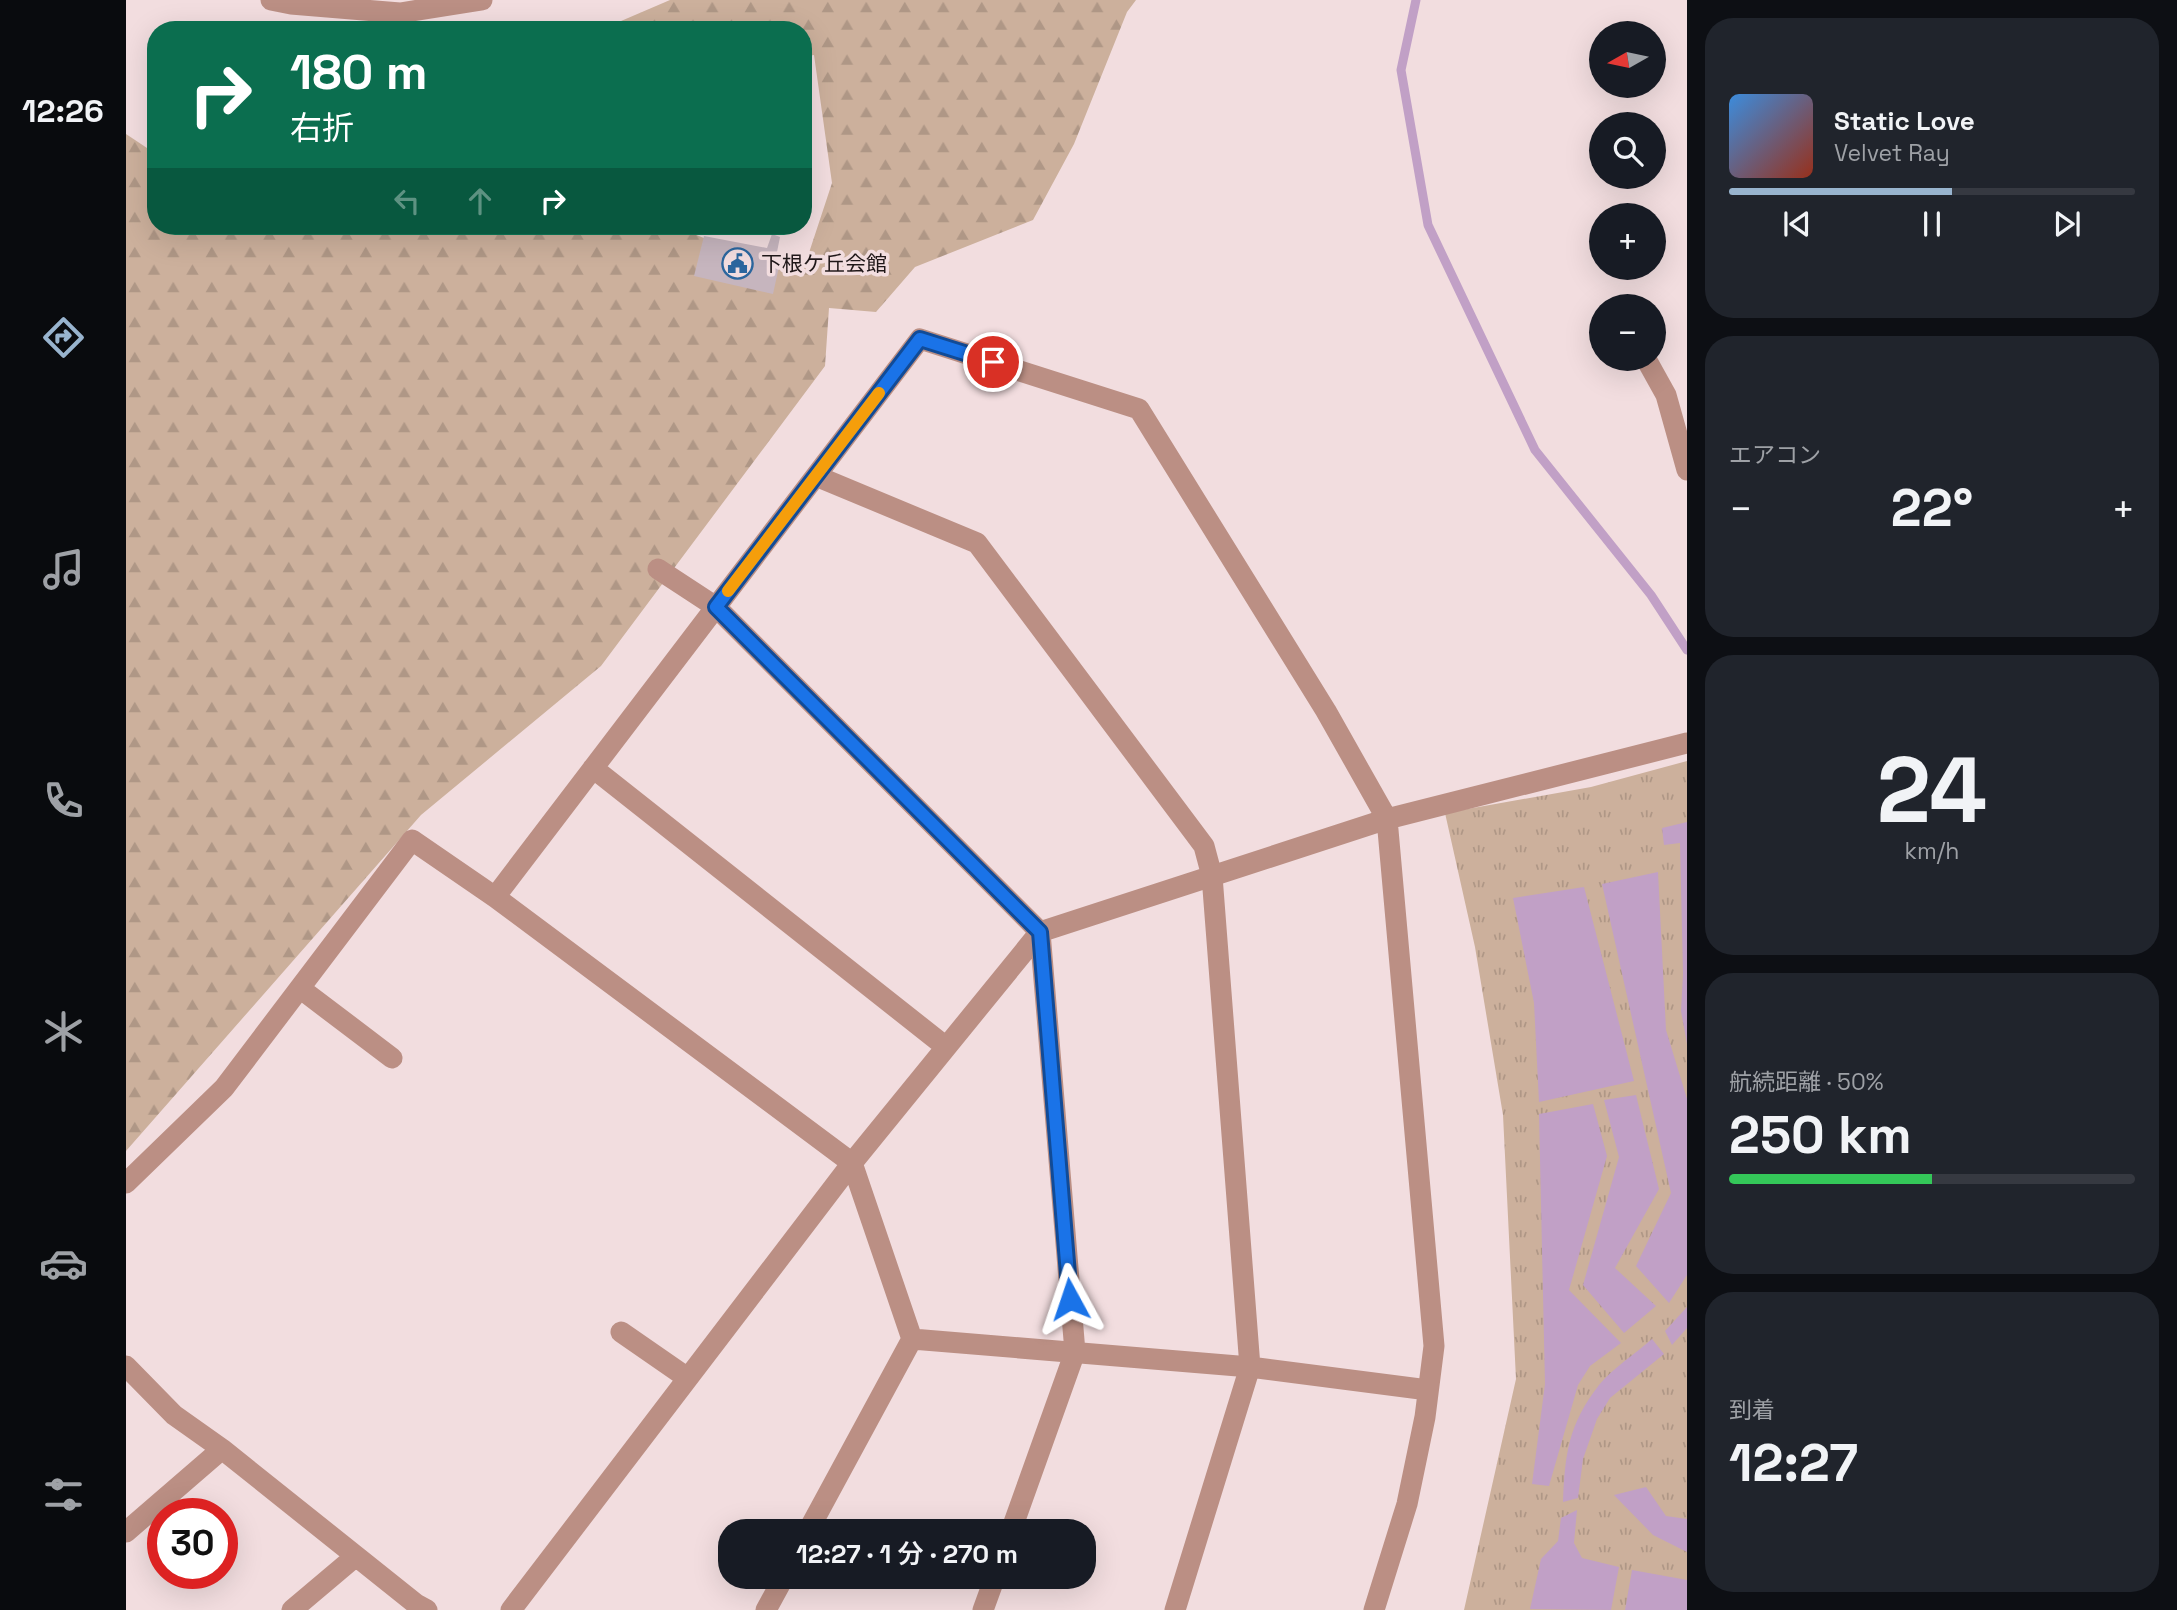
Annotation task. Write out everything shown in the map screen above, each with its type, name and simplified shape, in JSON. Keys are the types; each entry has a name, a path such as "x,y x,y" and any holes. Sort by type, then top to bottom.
{"street":[{"path":"271,0 400,13 482,0"},
{"path":"495,897 920,339 1139,410 1326,711 1387,819 1434,1346 1407,1504 1374,1610"},
{"path":"1653,371 1667,395 1686,460"},
{"path":"816,476 977,543 1204,846 1212,876 1250,1367 1175,1610"},
{"path":"657,569 716,607 1040,932 1074,1352 1015,1519"},
{"path":"511,1610 594,1504 686,1377 852,1163 1040,932 1387,819 1687,743"},
{"path":"593,768 946,1047"},
{"path":"126,1183 225,1087 412,840 495,897 852,1163 912,1339 814,1519"},
{"path":"301,989 392,1058"},
{"path":"621,1332 686,1377"},
{"path":"912,1339 1250,1367 1428,1390"},
{"path":"126,1366 174,1415 222,1449 427,1610"},
{"path":"126,1532 222,1449"},
{"path":"292,1610 356,1556"},
{"path":"766,1610 777,1589"},
{"path":"983,1610 991,1589"}],"green space":[{"path":"670,0 1136,0 1127,12 1074,144 1033,220 915,267 876,312 829,308 825,366 601,666 421,815 126,1151 126,134 147,148 147,235 696,235 801,277 832,183 812,55 812,21 621,21"},
{"path":"1687,761 1687,1610 1464,1610 1516,1379 1503,1115 1475,947 1445,813 1591,787"}],"shaded area":[{"path":"1687,822 1687,1044 1681,1011 1683,974 1680,843 1664,845 1662,828"},
{"path":"1658,872 1666,1030 1687,1099 1687,1275 1669,1303 1636,1266 1671,1193 1602,884"},
{"path":"1584,887 1634,1081 1539,1102 1534,1003 1513,898"},
{"path":"1636,1095 1659,1189 1615,1268 1656,1306 1624,1333 1583,1285 1619,1157 1604,1100"},
{"path":"1593,1104 1607,1156 1569,1290 1621,1343 1590,1366 1578,1385 1549,1486 1532,1484 1545,1384 1539,1114"},
{"path":"1687,1307 1687,1328 1672,1345 1665,1331"},
{"path":"1652,1339 1664,1354 1610,1398 1597,1419 1583,1459 1578,1498 1563,1502 1567,1454 1581,1413 1599,1385"},
{"path":"1646,1487 1666,1516 1687,1519 1687,1552 1653,1535 1614,1495"},
{"path":"1577,1510 1574,1543 1582,1558 1619,1567 1611,1610 1530,1609 1541,1559 1558,1541 1561,1518"},
{"path":"1632,1570 1687,1580 1687,1610 1625,1610"}],"building":[{"name":"下根ケ丘会館","path":"772,235 780,237 777,252 782,253 773,294 694,276 704,236 767,248"}],"waterway":[{"path":"1416,0 1401,70 1428,225 1535,450 1651,595 1687,650"}],"slow traffic":[{"path":"728,591 879,393"}],"place":[{"name":"下根ケ丘会館","path":"738,264"}],"route":[{"path":"993,362 920,339 716,607 1040,932 1070,1299"}]}
